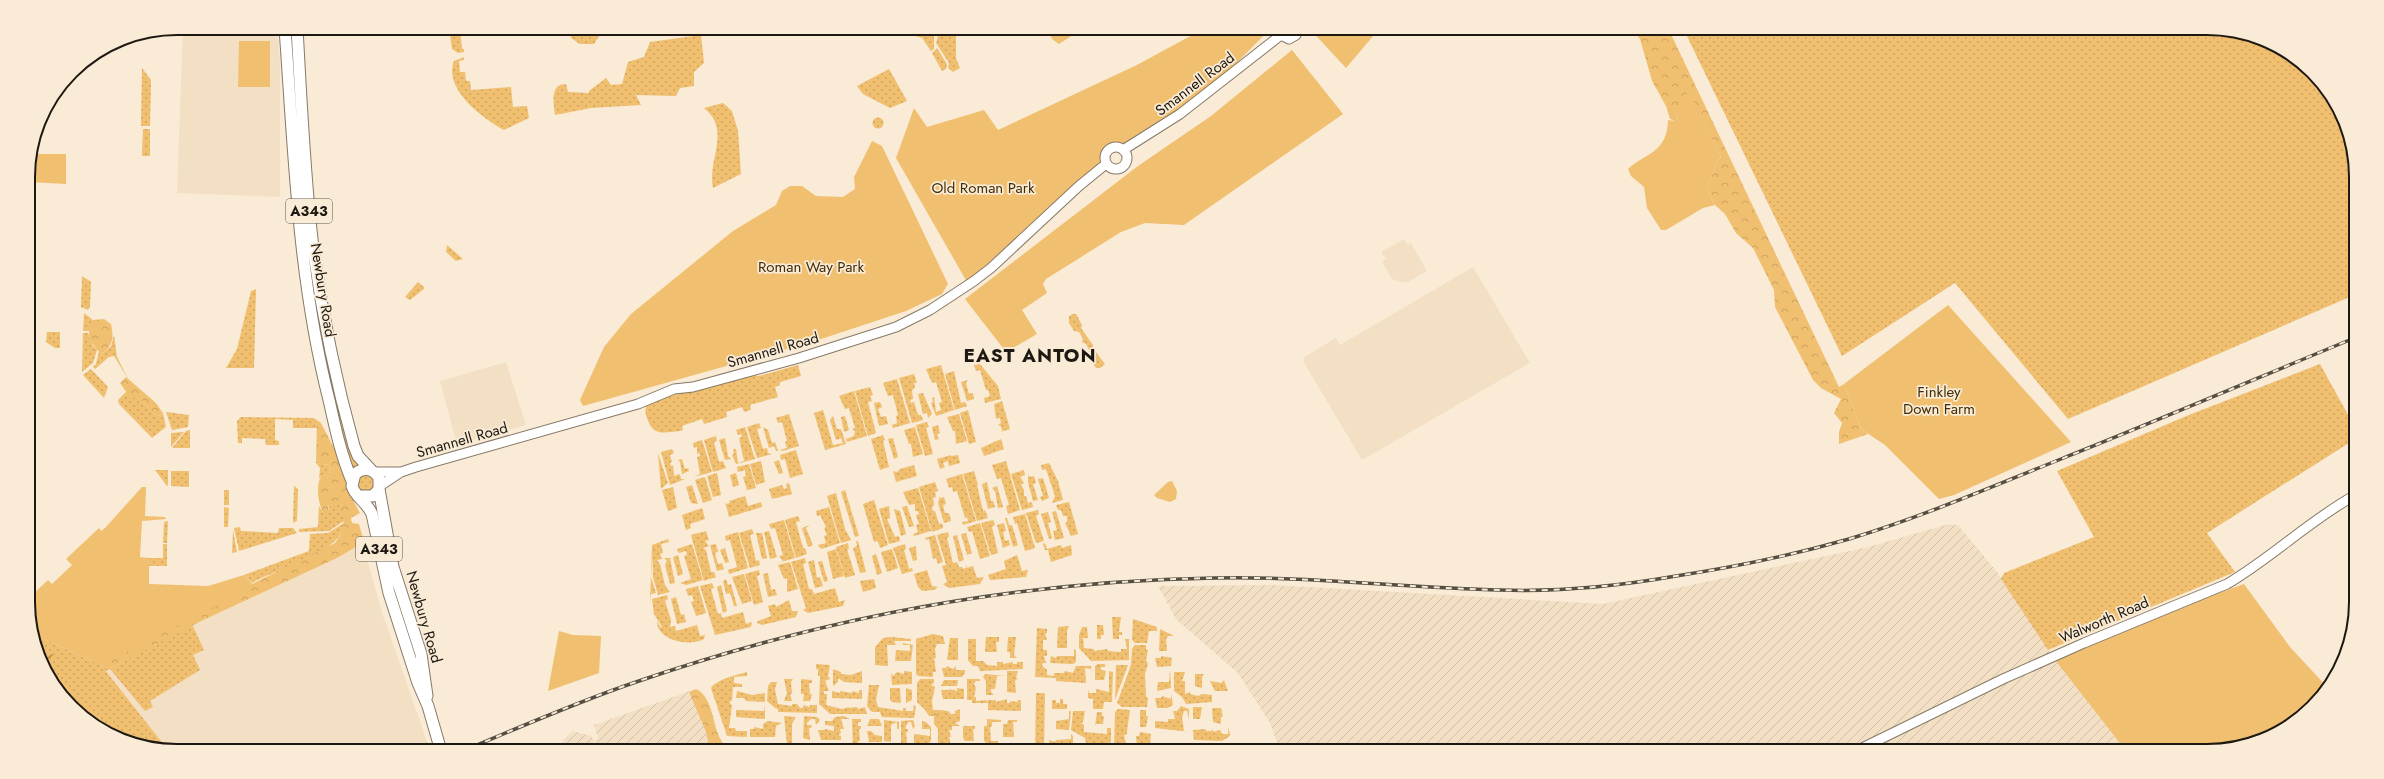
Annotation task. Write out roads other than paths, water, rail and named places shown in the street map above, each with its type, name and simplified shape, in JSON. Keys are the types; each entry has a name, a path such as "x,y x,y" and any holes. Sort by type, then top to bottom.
{"main road":[{"name":"Newbury Road","path":"285,35 297,204 305,276 324,380 352,481"},
{"name":"Newbury Road","path":"297,35 309,206 320,294 334,367 354,446 358,456 373,471"},
{"path":"352,481 358,471 373,471"},
{"name":"A343","path":"373,471 379,478 380,488"},
{"name":"A343","path":"352,481 353,490 359,496"},
{"name":"Newbury Road","path":"380,488 397,582 421,654 428,706"},
{"path":"359,496 368,498 380,488"},
{"name":"Newbury Road","path":"359,496 372,514 389,593 418,683 428,706 439,744"}],"street":[{"name":"Smannell Road","path":"373,471 401,472 638,404 674,389 746,373 896,327 935,307 980,277 1074,190 1106,164 1105,156 1109,150 1116,147 1123,150 1180,114 1275,35"},
{"path":"1286,35 1291,38 1295,35"},
{"path":"1106,164 1113,169 1121,168 1127,158 1123,150"},
{"name":"Smannell Road","path":"380,488 401,472"},
{"name":"Walworth Road","path":"1870,744 2003,679 2084,643 2227,584 2245,574 2334,507 2349,499"}],"waterway":[{"path":"47,659 52,655"}],"railway":[{"path":"480,744 592,698 706,659 777,639 849,622 922,607 995,595 1141,581 1215,578 1322,580 1464,589 1566,589 1654,580 1764,560 1849,539 1930,511 2349,340"}],"district":[{"name":"EAST ANTON","path":"1030,355"}],"park label":[{"name":"Old Roman Park","path":"983,188"},
{"name":"Roman Way Park","path":"811,267"},
{"name":"Finkley Down Farm","path":"1939,400"}]}
